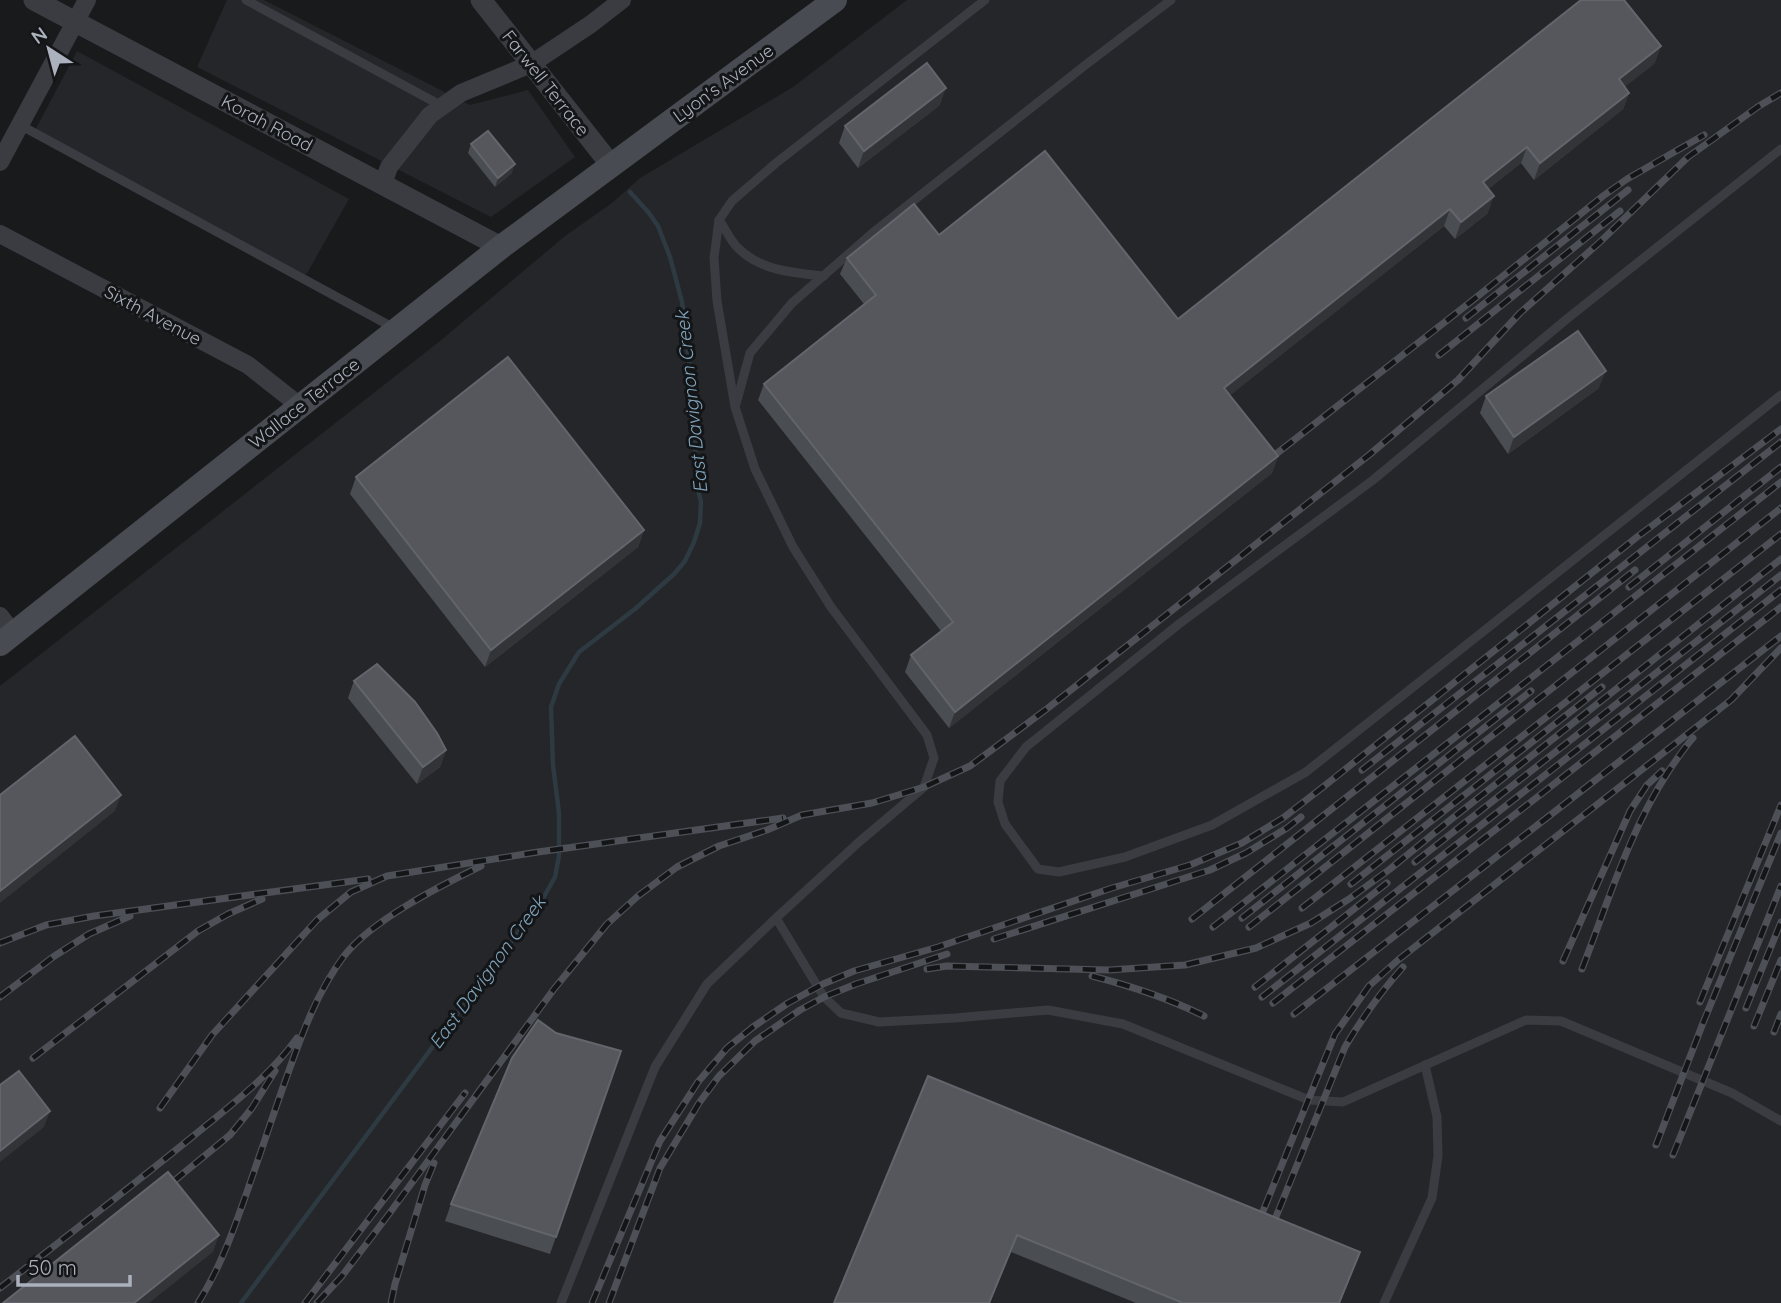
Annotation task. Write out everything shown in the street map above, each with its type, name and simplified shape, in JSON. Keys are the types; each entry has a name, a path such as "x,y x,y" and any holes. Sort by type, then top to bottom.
{"main road":[{"name":"Lyon's Avenue","path":"611,165 835,0"},
{"name":"Wallace Terrace","path":"4,631 300,406 500,247 611,165"}],"street":[{"name":"Korah Road","path":"34,0 500,247"},
{"path":"0,162 87,0"},
{"name":"Farwell Terrace","path":"481,0 611,165"},
{"path":"383,184 389,167 429,115 461,93 531,64 622,0"},
{"name":"Sixth Avenue","path":"0,234 248,365 300,406"}],"lane":[{"path":"246,0 442,107"},
{"path":"561,1303 655,1067 707,984 859,842 924,787 934,758 927,735 831,607 793,547 755,469 735,407 717,300 714,258 719,220 732,201 776,163 985,0"},
{"path":"735,407 750,353 792,303 875,231 1088,62 1171,0"},
{"path":"20,125 397,330"},
{"path":"1781,149 1568,318 1373,480 1179,624 1026,747 1000,781 998,802 1004,824 1038,869 1059,872 1125,857 1212,825 1307,772 1781,395"},
{"path":"719,220 737,247 758,262 783,272 824,276"},
{"path":"776,918 824,997 841,1013 879,1022 1048,1010 1123,1024 1309,1100 1343,1102 1526,1020 1561,1021 1732,1093 1781,1121"},
{"path":"1384,1303 1432,1198 1437,1156 1437,1117 1425,1065"}],"shaded area":[{"path":"227,0 264,0 470,105 528,90 575,157 491,217 197,67"},
{"path":"907,0 1781,0 1781,1303 0,1303 0,686 440,341 565,236 612,203 640,178 793,87"},
{"path":"77,51 349,199 306,275 32,136"}],"building":[{"path":"1581,0 1624,0 1661,46 1619,79 1629,93 1540,163 1527,147 1483,182 1494,196 1461,222 1450,209 1224,388 1278,456 955,712 911,655 953,622 764,384 876,295 847,258 914,204 939,235 1045,151 1178,319"},
{"path":"927,63 946,88 864,151 845,126"},
{"path":"488,131 515,164 498,178 471,144"},
{"path":"1578,331 1606,371 1514,437 1486,396"},
{"path":"508,357 644,530 491,650 356,477"},
{"path":"377,664 415,702 446,750 423,767 354,681"},
{"path":"75,736 121,795 0,891 0,795"},
{"path":"538,1020 556,1033 621,1051 556,1237 451,1204 512,1058"},
{"path":"19,1071 50,1111 0,1151 0,1085"},
{"path":"928,1076 1360,1252 1339,1303 1183,1303 1017,1235 989,1303 834,1303"},
{"path":"168,1172 219,1235 134,1303 3,1303"}],"waterway":[{"name":"East Davignon Creek","path":"241,1303 541,902 555,877 559,856 559,813 553,765 551,707 559,684 579,652 635,609 674,574 685,561 694,542 700,523 701,502 696,481 694,403 682,302 670,257 658,226 630,192"}],"railway":[{"path":"317,1303 342,1276 389,1214 554,989 607,924 638,896 677,867 719,846 802,815 872,803 924,787 970,766 1048,708 1369,455 1458,380 1520,313 1600,242 1688,157 1781,93"},
{"path":"1262,465 1603,196 1627,179 1704,135"},
{"path":"1466,318 1628,190"},
{"path":"1439,355 1620,211"},
{"path":"592,1303 660,1141 698,1082 727,1048 753,1027 788,1003 854,971 938,947 1112,888 1190,865 1242,843 1283,818 1637,537 1781,429"},
{"path":"1362,770 1781,442"},
{"path":"1629,587 1781,467"},
{"path":"1213,927 1781,482"},
{"path":"1249,927 1781,508"},
{"path":"1302,908 1781,534"},
{"path":"927,969 947,966 1109,970 1185,965 1256,948 1311,923 1390,869 1781,559"},
{"path":"1192,919 1635,570"},
{"path":"1415,862 1781,575"},
{"path":"1262,997 1781,590"},
{"path":"1273,1003 1781,607"},
{"path":"1294,1014 1781,636"},
{"path":"1255,1231 1335,1034 1369,986 1398,960 1731,700 1781,648"},
{"path":"1351,884 1602,687"},
{"path":"1242,918 1531,691"},
{"path":"1582,969 1620,868 1642,819 1668,772 1693,738"},
{"path":"1563,961 1630,811 1647,785 1662,771"},
{"path":"1700,1002 1781,805"},
{"path":"994,939 1210,870 1246,853 1301,817"},
{"path":"160,1108 212,1035 317,920 351,892 387,876 783,818"},
{"path":"1656,1145 1781,833"},
{"path":"198,1303 221,1261 305,1029 334,970 356,943 389,917 481,866"},
{"path":"0,943 46,925 94,916 368,879"},
{"path":"1255,987 1387,883"},
{"path":"1673,1155 1781,886"},
{"path":"33,1058 198,931 262,899"},
{"path":"0,997 89,934 130,916"},
{"path":"1746,1008 1781,922"},
{"path":"609,1303 660,1168 699,1103 719,1076 755,1041 824,997 947,954"},
{"path":"1754,1026 1781,960"},
{"path":"1269,1234 1345,1047 1372,1006 1403,967"},
{"path":"1092,976 1149,993 1204,1016"},
{"path":"1774,1032 1781,1014"},
{"path":"0,1288 237,1100 275,1065 297,1038"},
{"path":"174,1181 230,1135 252,1108 275,1071"},
{"path":"305,1303 465,1093"},
{"path":"391,1303 425,1185 434,1163"}]}
